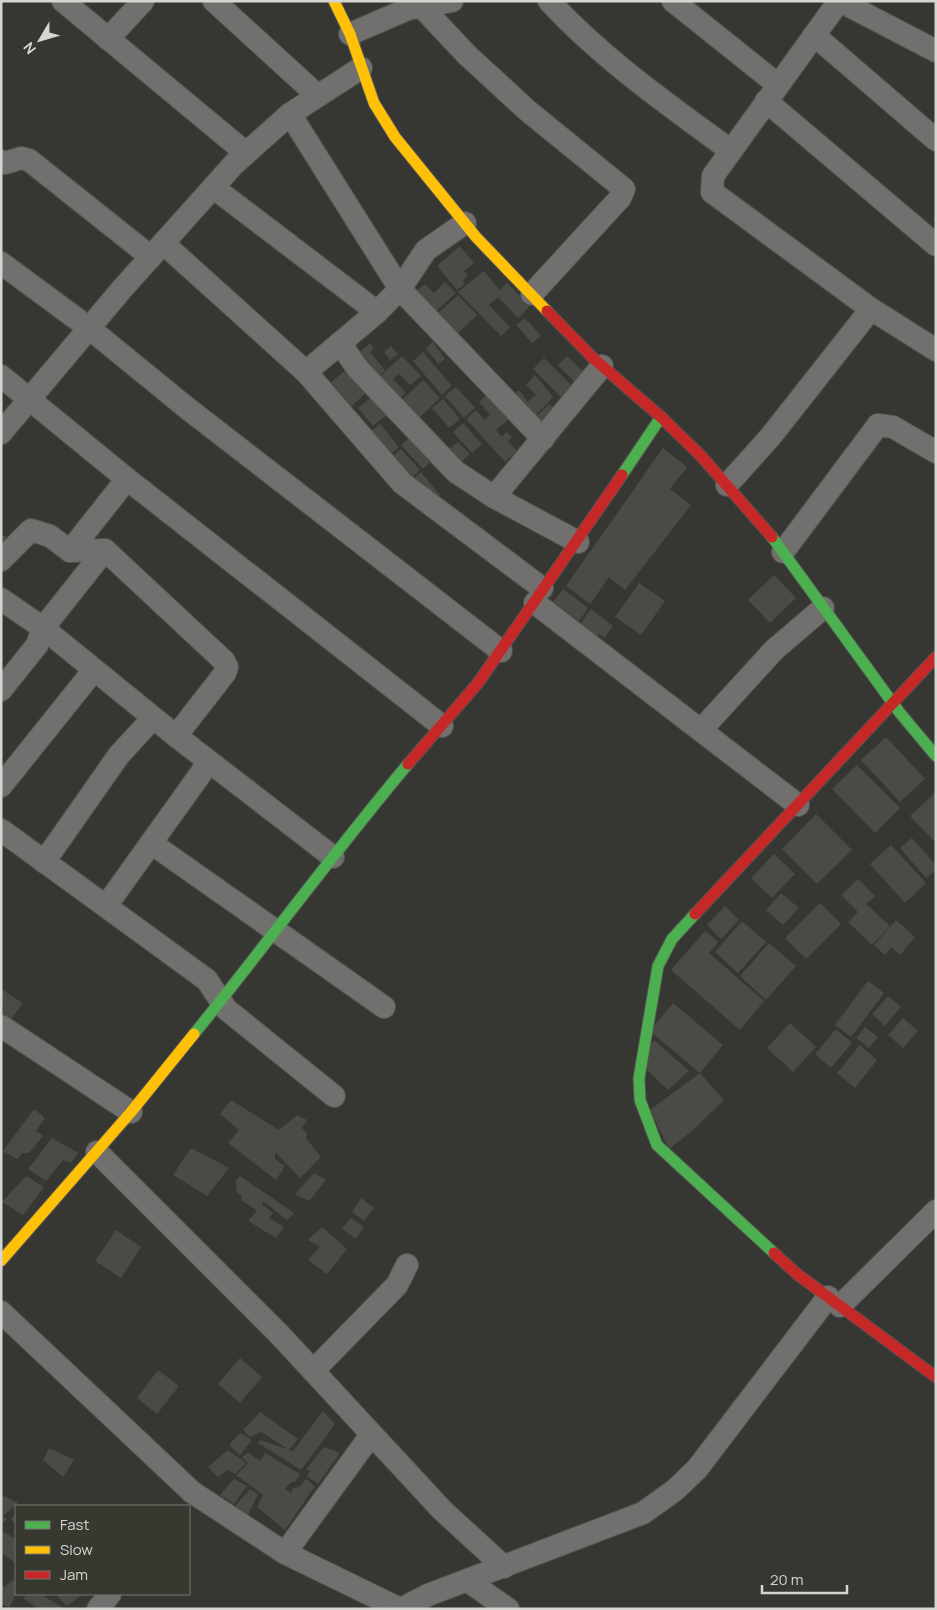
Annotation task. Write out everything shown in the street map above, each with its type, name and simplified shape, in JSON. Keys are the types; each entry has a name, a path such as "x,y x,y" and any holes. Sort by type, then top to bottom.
{"street":[{"path":"62,1 246,153"},
{"path":"108,39 143,1"},
{"path":"214,1 317,95"},
{"path":"334,1 350,34 374,102 395,137 465,223 532,294 602,366 661,417 727,485 767,530 893,704 936,756"},
{"path":"350,34 408,9 452,1"},
{"path":"549,1 578,33 619,68 731,150"},
{"path":"673,1 936,245"},
{"path":"936,51 839,1 712,176 712,192 871,309 936,350"},
{"path":"421,6 467,55 528,111 623,186 624,189 620,198 532,294"},
{"path":"814,35 936,140"},
{"path":"1,433 29,397 157,250 246,153 290,114 361,68"},
{"path":"290,114 400,289 543,439"},
{"path":"1,161 5,163 21,158 29,160 157,250 306,372 402,483 701,730 798,805"},
{"path":"214,188 377,312"},
{"path":"306,372 377,312 400,289 426,250 465,223"},
{"path":"1,263 89,328 195,414 501,651"},
{"path":"727,485 771,436 871,309"},
{"path":"340,343 358,369 456,472 494,497 578,542"},
{"path":"494,497 602,366"},
{"path":"1,376 127,479 442,726"},
{"path":"1,1261 131,1112 222,1001 359,822 442,726 501,651 578,542 661,417"},
{"path":"783,552 878,426 893,427 936,452"},
{"path":"70,551 127,479"},
{"path":"1,560 31,530 50,536 70,551 105,550 224,661 227,668 226,673 176,736"},
{"path":"1,690 37,645 43,628 105,550"},
{"path":"1,599 43,628 153,718 333,856"},
{"path":"701,730 774,650 823,608"},
{"path":"936,657 672,939 658,966 639,1078 640,1100 657,1144 797,1274 936,1376"},
{"path":"1,786 94,670"},
{"path":"44,862 119,755 153,718"},
{"path":"106,906 209,762"},
{"path":"1,830 208,980 234,1016 334,1096"},
{"path":"151,843 384,1006"},
{"path":"1,1026 131,1112"},
{"path":"97,1152 279,1334 442,1510 504,1566"},
{"path":"1,1312 186,1499 285,1553 401,1609 428,1595 643,1513 675,1490 697,1469 834,1302 936,1211"},
{"path":"313,1371 397,1284 407,1265"},
{"path":"285,1553 371,1435"},
{"path":"468,1581 508,1609"},
{"path":"98,1609 109,1595"}],"building":[{"path":"460,246 474,263 464,271 468,276 462,281 465,284 457,290 437,266"},
{"path":"484,271 500,290 507,283 530,306 518,318 498,297 489,305 510,327 501,336 458,292"},
{"path":"445,282 456,293 433,314 414,293 425,284 434,293"},
{"path":"458,295 477,315 455,336 436,315"},
{"path":"525,318 541,336 532,343 516,325"},
{"path":"433,342 445,359 438,364 426,348"},
{"path":"370,343 374,348 370,352 385,370 378,377 358,354"},
{"path":"391,346 398,354 390,360 384,352"},
{"path":"423,352 452,386 442,395 413,361"},
{"path":"402,356 421,376 410,385 399,374 393,379 406,393 398,400 378,378"},
{"path":"567,356 588,376 579,386 558,365"},
{"path":"544,358 577,391 566,402 533,369"},
{"path":"348,368 368,391 344,413 323,389"},
{"path":"535,375 553,397 535,416 513,395 519,390 528,402 536,395 526,385"},
{"path":"423,380 440,398 418,419 401,401"},
{"path":"456,387 475,408 464,418 445,396"},
{"path":"488,394 510,418 496,430 502,437 506,432 512,437 508,441 517,451 505,462 466,419 476,410 485,420 490,415 479,402"},
{"path":"373,396 388,414 373,426 358,408"},
{"path":"443,399 460,419 449,428 432,408"},
{"path":"560,399 566,405 546,425 537,416 549,404 552,407"},
{"path":"463,423 482,444 472,453 453,432"},
{"path":"380,424 399,447 385,459 365,436"},
{"path":"409,438 430,462 423,469 401,445"},
{"path":"458,442 470,454 461,462 449,449"},
{"path":"663,448 687,467 670,489 691,505 625,590 609,577 590,604 566,586"},
{"path":"401,449 420,470 409,480 390,459"},
{"path":"421,472 440,495 431,504 411,481"},
{"path":"1,534 10,539 1,549"},
{"path":"774,575 796,598 770,623 748,600"},
{"path":"639,583 665,601 641,635 615,617"},
{"path":"563,589 588,608 579,621 553,602"},
{"path":"591,609 613,626 604,638 599,634 596,639 576,630"},
{"path":"886,737 925,779 900,802 861,760"},
{"path":"857,765 900,808 875,833 832,789"},
{"path":"936,792 936,843 910,816"},
{"path":"816,814 852,850 817,884 782,849"},
{"path":"912,838 936,865 936,870 926,878 900,848"},
{"path":"891,845 926,883 905,903 870,864"},
{"path":"774,854 795,874 772,898 751,878"},
{"path":"858,879 875,896 866,904 890,926 872,945 848,922 858,912 841,895"},
{"path":"781,893 799,908 783,925 766,910"},
{"path":"820,903 841,924 806,959 785,938"},
{"path":"725,906 739,920 721,939 707,925"},
{"path":"896,920 915,937 900,955 891,947 885,955 874,945"},
{"path":"742,921 766,942 738,973 715,952"},
{"path":"705,931 718,942 709,953 764,1001 740,1030 671,970"},
{"path":"769,943 796,966 766,1000 740,976"},
{"path":"868,981 884,993 851,1037 835,1025"},
{"path":"1,989 23,1003 8,1023 1,1017 4,1007 1,1006"},
{"path":"888,996 901,1007 885,1026 872,1014"},
{"path":"673,1003 723,1045 700,1073 650,1031"},
{"path":"903,1018 918,1031 903,1048 888,1035"},
{"path":"790,1023 816,1047 793,1072 767,1048"},
{"path":"865,1027 878,1037 869,1048 856,1038"},
{"path":"836,1029 852,1043 831,1068 815,1054"},
{"path":"654,1040 689,1071 668,1090 641,1064"},
{"path":"860,1045 877,1060 855,1088 837,1073"},
{"path":"700,1073 724,1100 692,1131 669,1149 650,1110"},
{"path":"231,1100 279,1130 297,1115 307,1120 302,1128 307,1133 306,1138 321,1157 300,1178 275,1152 275,1159 285,1166 276,1180 228,1143 239,1130 220,1114"},
{"path":"34,1109 45,1118 36,1131 43,1136 29,1153 22,1153 17,1159 3,1151"},
{"path":"52,1138 78,1153 71,1163 63,1160 46,1181 28,1169"},
{"path":"191,1148 229,1168 207,1196 173,1175"},
{"path":"314,1173 326,1180 309,1201 295,1194"},
{"path":"26,1176 44,1187 23,1215 2,1202"},
{"path":"240,1176 294,1213 287,1220 263,1201 262,1204 273,1213 269,1218 284,1227 276,1238 248,1221 257,1211 241,1200 242,1196 236,1192 237,1184 235,1182"},
{"path":"361,1198 374,1208 364,1221 352,1212"},
{"path":"351,1218 364,1227 356,1239 342,1229"},
{"path":"322,1227 347,1249 327,1274 308,1260 320,1247 308,1240"},
{"path":"116,1230 141,1247 121,1278 95,1261"},
{"path":"240,1358 262,1377 240,1403 218,1384"},
{"path":"158,1370 179,1386 157,1414 137,1398"},
{"path":"323,1411 335,1424 301,1470 258,1443 260,1440 293,1451"},
{"path":"260,1412 298,1439 289,1450 261,1432 250,1437 243,1430"},
{"path":"240,1433 252,1440 240,1455 229,1445"},
{"path":"324,1447 340,1453 318,1484 307,1476 310,1471 306,1469"},
{"path":"49,1448 74,1460 63,1477 43,1460"},
{"path":"228,1450 246,1463 235,1474 228,1470 218,1477 208,1467"},
{"path":"248,1453 261,1461 265,1453 300,1474 296,1481 290,1483 285,1489 291,1493 293,1488 299,1487 306,1479 315,1486 285,1530 257,1507 263,1495 236,1475 248,1463 242,1457"},
{"path":"234,1479 247,1486 234,1504 220,1495"},
{"path":"250,1489 258,1494 248,1515 235,1506"},
{"path":"4,1496 18,1503 3,1516 7,1519 1,1526 1,1498"},
{"path":"15,1514 15,1523 11,1520"},
{"path":"1,1530 15,1537 15,1563 1,1552"},
{"path":"13,1580 15,1583 16,1595 9,1608 1,1603 1,1584 4,1587"},
{"path":"26,1595 43,1595 64,1609 39,1609 24,1599"},
{"path":"56,1595 82,1595 67,1606"}],"traffic: fast":[{"path":"622,475 661,417"},
{"path":"772,537 900,713 936,756"},
{"path":"194,1034 408,764"},
{"path":"695,914 672,939 658,966 639,1078 640,1100 657,1145 774,1253"}],"traffic: slow":[{"path":"334,1 350,34 374,103 395,137 476,237 547,311"},
{"path":"1,1261 131,1112 194,1034"}],"traffic: jam":[{"path":"547,311 594,359 661,417 701,456 772,537"},
{"path":"408,764 478,683 622,475"},
{"path":"695,914 936,657"},
{"path":"774,1253 797,1274 936,1377"}]}
